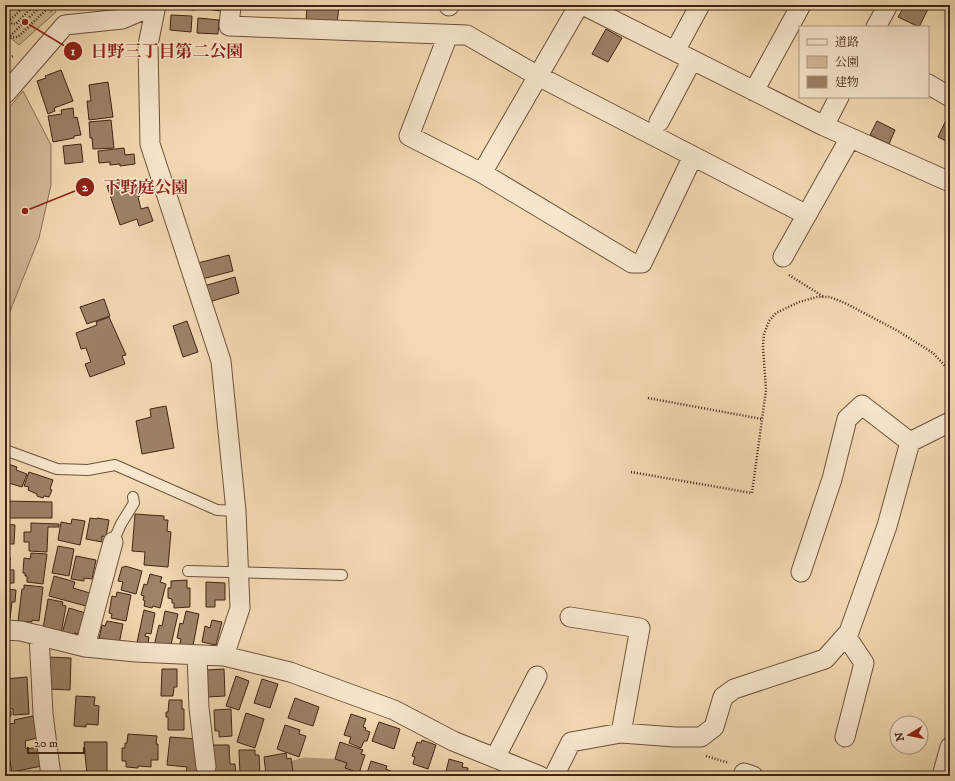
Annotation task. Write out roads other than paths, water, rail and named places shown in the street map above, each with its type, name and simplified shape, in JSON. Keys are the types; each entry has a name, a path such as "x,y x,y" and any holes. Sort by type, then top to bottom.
{"street":[{"path":"5,94 65,24 122,18 156,5"},
{"path":"156,5 148,46 150,144 221,361 236,511 240,608 224,656"},
{"path":"231,5 229,26 467,35 538,76 656,129 693,156 807,215"},
{"path":"482,173 579,5"},
{"path":"583,5 824,126 950,182"},
{"path":"675,51 700,5"},
{"path":"754,91 801,5"},
{"path":"877,26 888,5"},
{"path":"448,35 409,136 482,173 632,263 642,263 693,156"},
{"path":"656,129 692,60"},
{"path":"929,85 950,97"},
{"path":"824,126 838,98"},
{"path":"783,257 850,138"},
{"path":"801,572 832,479 847,419 862,405 910,442"},
{"path":"554,776 571,742 621,733 675,737 701,737 714,727 723,697 734,689 825,659 849,632 887,526 910,442 950,422"},
{"path":"85,647 113,542"},
{"path":"570,617 640,628 621,733"},
{"path":"5,630 21,631 85,647 136,652 224,656 290,672 387,707 453,741 540,776"},
{"path":"39,635 43,714 51,773"},
{"path":"845,737 864,663 846,636"},
{"path":"197,655 199,708 206,772"},
{"path":"495,758 537,676"},
{"path":"942,776 949,753"}],"lane":[{"path":"5,450 57,469 88,470 115,465 133,476 217,510 236,511"},
{"path":"113,542 121,524 134,503 133,497"},
{"path":"188,571 342,575"}],"waterway":[{"path":"298,776 305,774 346,776"}],"place":[{"name":"日野三丁目第二公園","path":"25,22"},
{"name":"下野庭公園","path":"25,211"}]}
